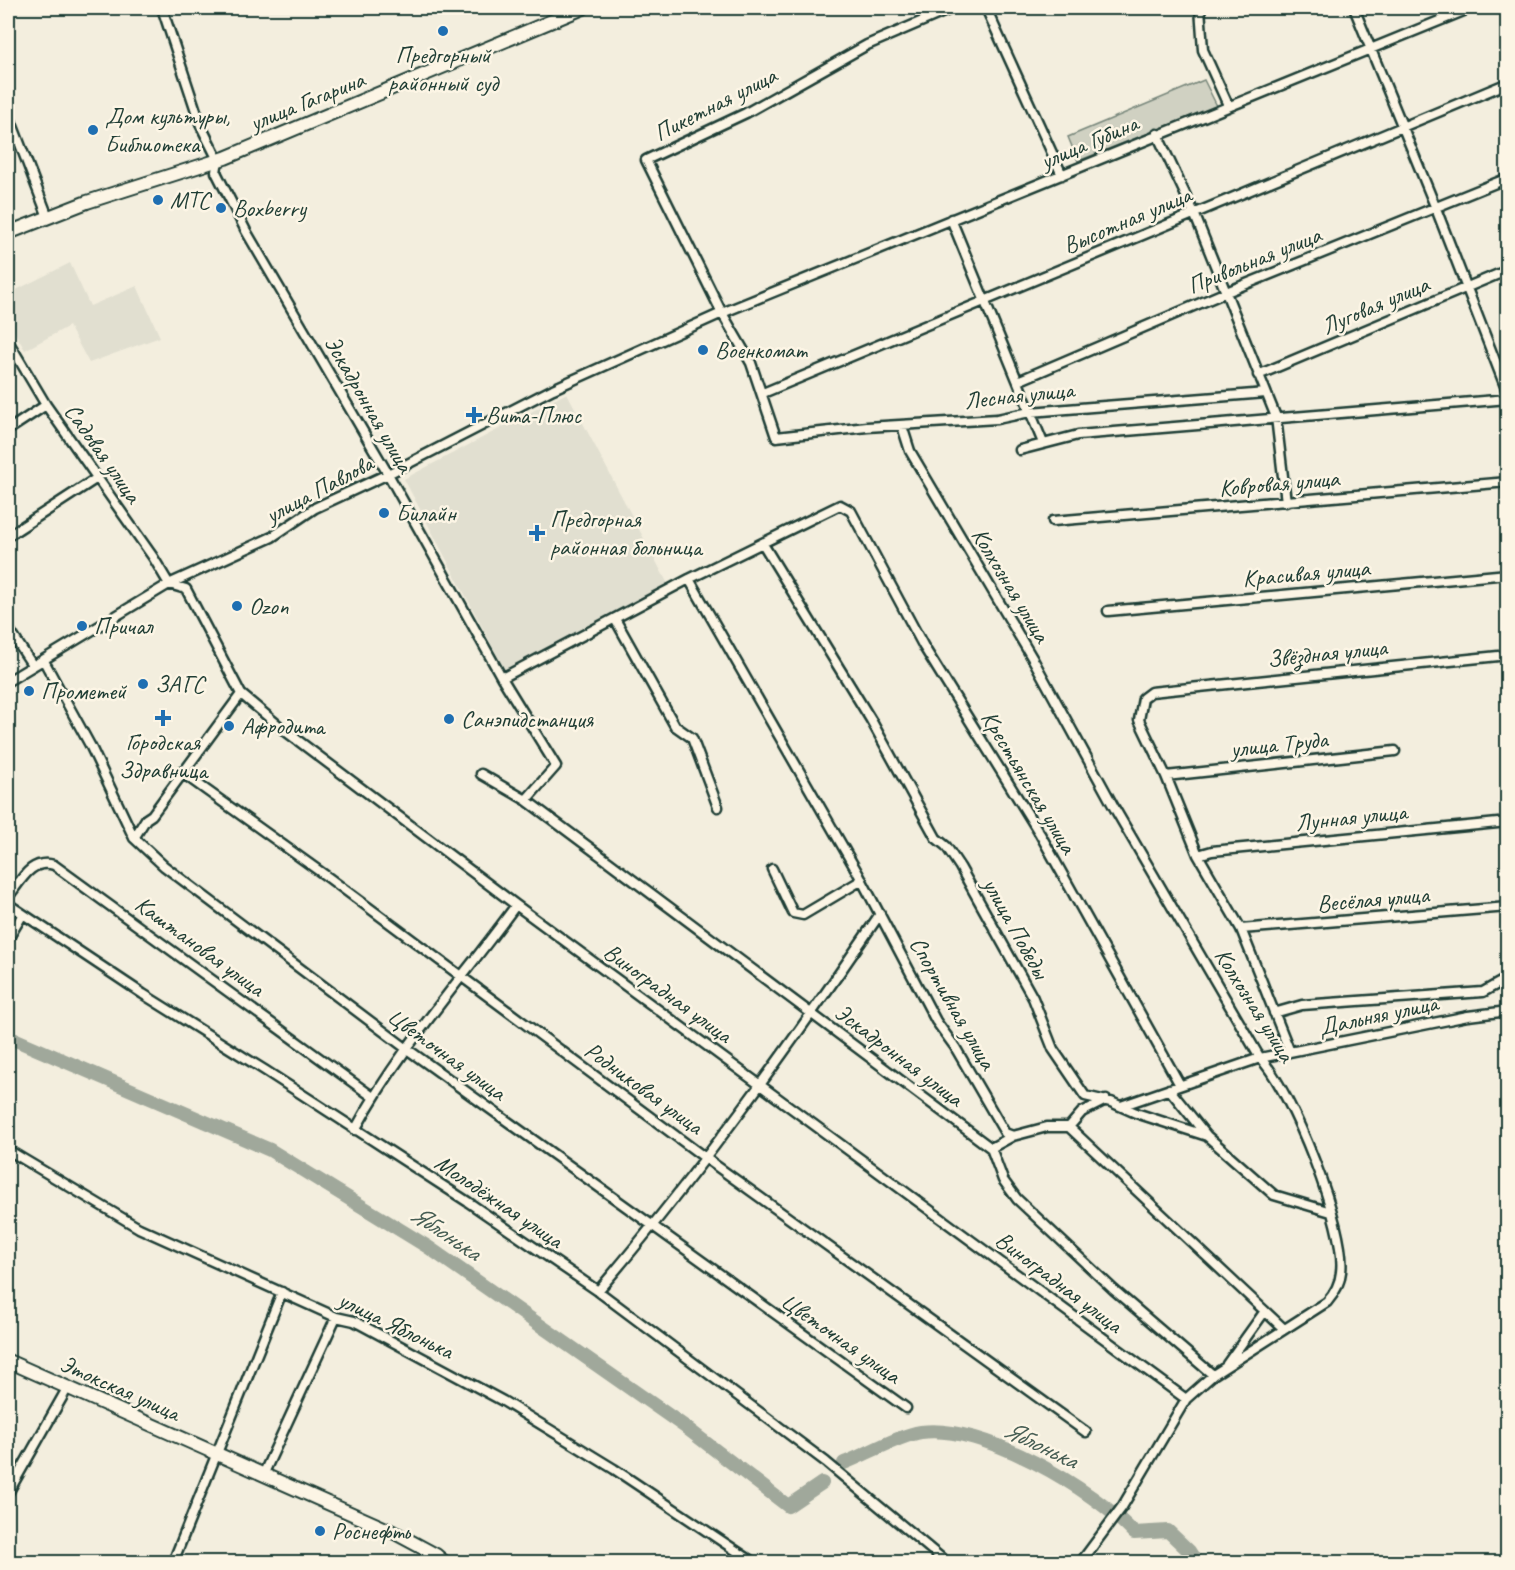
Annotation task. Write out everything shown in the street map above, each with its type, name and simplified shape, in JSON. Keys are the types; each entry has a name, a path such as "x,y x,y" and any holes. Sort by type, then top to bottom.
{"street":[{"name":"Эскадронная улица","path":"162,8 201,126 218,160 216,172 246,231 388,474 502,678 556,766 526,800"},
{"name":"улица Гагарина","path":"8,233 48,217 218,160 584,8"},
{"name":"Пикетная улица","path":"722,313 646,160 746,113 867,45 953,8"},
{"path":"986,8 1062,175"},
{"path":"1200,8 1203,50 1228,105"},
{"path":"1354,8 1435,206 1508,394"},
{"name":"улица Губина","path":"722,313 1228,105 1471,8"},
{"name":"Высотная улица","path":"763,393 1508,83"},
{"path":"8,113 48,217"},
{"path":"1157,134 1194,213 1224,293 1276,417 1286,502"},
{"name":"Привольная улица","path":"1018,381 1224,293 1508,178"},
{"path":"951,219 1043,443"},
{"name":"Луговая улица","path":"1258,375 1508,270"},
{"path":"722,313 751,363 763,393"},
{"name":"улица Павлова","path":"8,681 169,584 272,537 315,508 388,474 553,389 722,313"},
{"name":"Садовая улица","path":"8,341 46,405 153,557 169,584"},
{"path":"1498,368 1508,364"},
{"name":"Лесная улица","path":"763,393 776,438 867,427 997,419 1030,412 1266,393"},
{"name":"Лесная улица","path":"1020,450 1078,435 1508,399"},
{"path":"8,430 46,405"},
{"name":"Колхозная улица","path":"902,426 910,451 1046,682 1115,809 1260,1058 1277,1078 1308,1144 1331,1212 1340,1249 1341,1272 1334,1294 1327,1302 1213,1375 1186,1399 1122,1508 1081,1563"},
{"path":"8,536 97,478"},
{"name":"Ковровая улица","path":"1053,521 1508,482"},
{"name":"Крестьянская улица","path":"763,544 840,505 851,511 924,647 1040,834 1180,1084"},
{"path":"502,678 689,579 763,544"},
{"name":"улица Победы","path":"763,544 871,720 936,838 946,846 960,867 1033,999 1053,1049 1084,1096 1106,1101 1207,1136 1274,1196 1331,1212"},
{"name":"Красивая улица","path":"1108,611 1508,574"},
{"name":"Спортивная улица","path":"689,579 862,880 936,1021 955,1047 1005,1133 1013,1136"},
{"name":"Виноградная улица","path":"169,584 186,589 241,694 284,730 516,905 1186,1399"},
{"path":"615,619 675,726 692,738 718,807"},
{"path":"8,628 33,666"},
{"name":"Звёздная улица","path":"1166,776 1139,720 1143,698 1151,692 1508,655"},
{"name":"Цветочная улица","path":"44,661 91,747 134,838 164,866 407,1049 906,1408"},
{"path":"134,838 241,694"},
{"name":"улица Труда","path":"1166,776 1395,751"},
{"name":"Родниковая улица","path":"181,772 704,1157 1086,1432"},
{"name":"Эскадронная улица","path":"481,774 526,800 991,1148"},
{"path":"1166,776 1198,855 1241,929 1290,1052"},
{"name":"Лунная улица","path":"1198,855 1212,851 1508,822"},
{"name":"Каштановая улица","path":"8,897 34,865 46,862 54,865 373,1097"},
{"path":"772,869 793,914 803,915 862,880"},
{"name":"Молодёжная улица","path":"8,904 356,1130 598,1291 826,1462 946,1563"},
{"path":"356,1130 373,1097 407,1049 516,905"},
{"name":"Весёлая улица","path":"1241,929 1508,907"},
{"path":"8,939 23,914"},
{"path":"598,1291 652,1227 812,1014 880,914"},
{"path":"1274,1013 1302,1005 1483,992 1508,978"},
{"name":"Дальняя улица","path":"1121,1106 1260,1058 1508,1011"},
{"path":"1169,1089 1207,1136"},
{"path":"1069,1127 1082,1112 1106,1101"},
{"path":"1213,1375 1114,1290 1017,1199 1003,1180 991,1148 1013,1136 1047,1127 1069,1127 1284,1329"},
{"name":"улица Яблонька","path":"8,1150 139,1228 336,1317 354,1321 504,1401 624,1476 753,1563"},
{"path":"173,1563 282,1292"},
{"path":"1224,1369 1265,1311"},
{"path":"263,1475 336,1317"},
{"name":"Этокская улица","path":"8,1361 395,1533 436,1555 444,1563"},
{"path":"8,1493 68,1387"}],"shaded area":[{"path":"1204,80 1217,106 1078,161 1068,137"},
{"path":"70,263 90,306 137,286 160,337 89,363 69,326 25,350 8,321 8,294"},
{"name":"Предгорная районная больница","path":"567,393 669,586 506,672 404,479"}],"waterway":[{"name":"Яблонька","path":"8,1041 16,1040 270,1150 428,1247 684,1426 788,1506 822,1483"},
{"name":"Яблонька","path":"844,1463 893,1441 921,1432 946,1432 974,1438 1004,1448 1065,1479 1092,1497 1134,1533 1168,1531 1189,1551 1196,1562"}],"place":[{"name":"Предгорный районный суд","path":"443,31"},
{"name":"Дом культуры, Библиотека","path":"93,130"},
{"name":"МТС","path":"158,200"},
{"name":"Boxberry","path":"221,208"},
{"name":"Военкомат","path":"703,350"},
{"name":"Вита-Плюс","path":"474,415"},
{"name":"Билайн","path":"384,513"},
{"name":"Предгорная районная больница","path":"537,533"},
{"name":"Ozon","path":"237,606"},
{"name":"Причал","path":"82,626"},
{"name":"ЗАГС","path":"143,684"},
{"name":"Прометей","path":"29,691"},
{"name":"Городская Здравница","path":"163,718"},
{"name":"Санэпидстанция","path":"449,719"},
{"name":"Афродита","path":"229,726"},
{"name":"Роснефть","path":"320,1531"}]}
